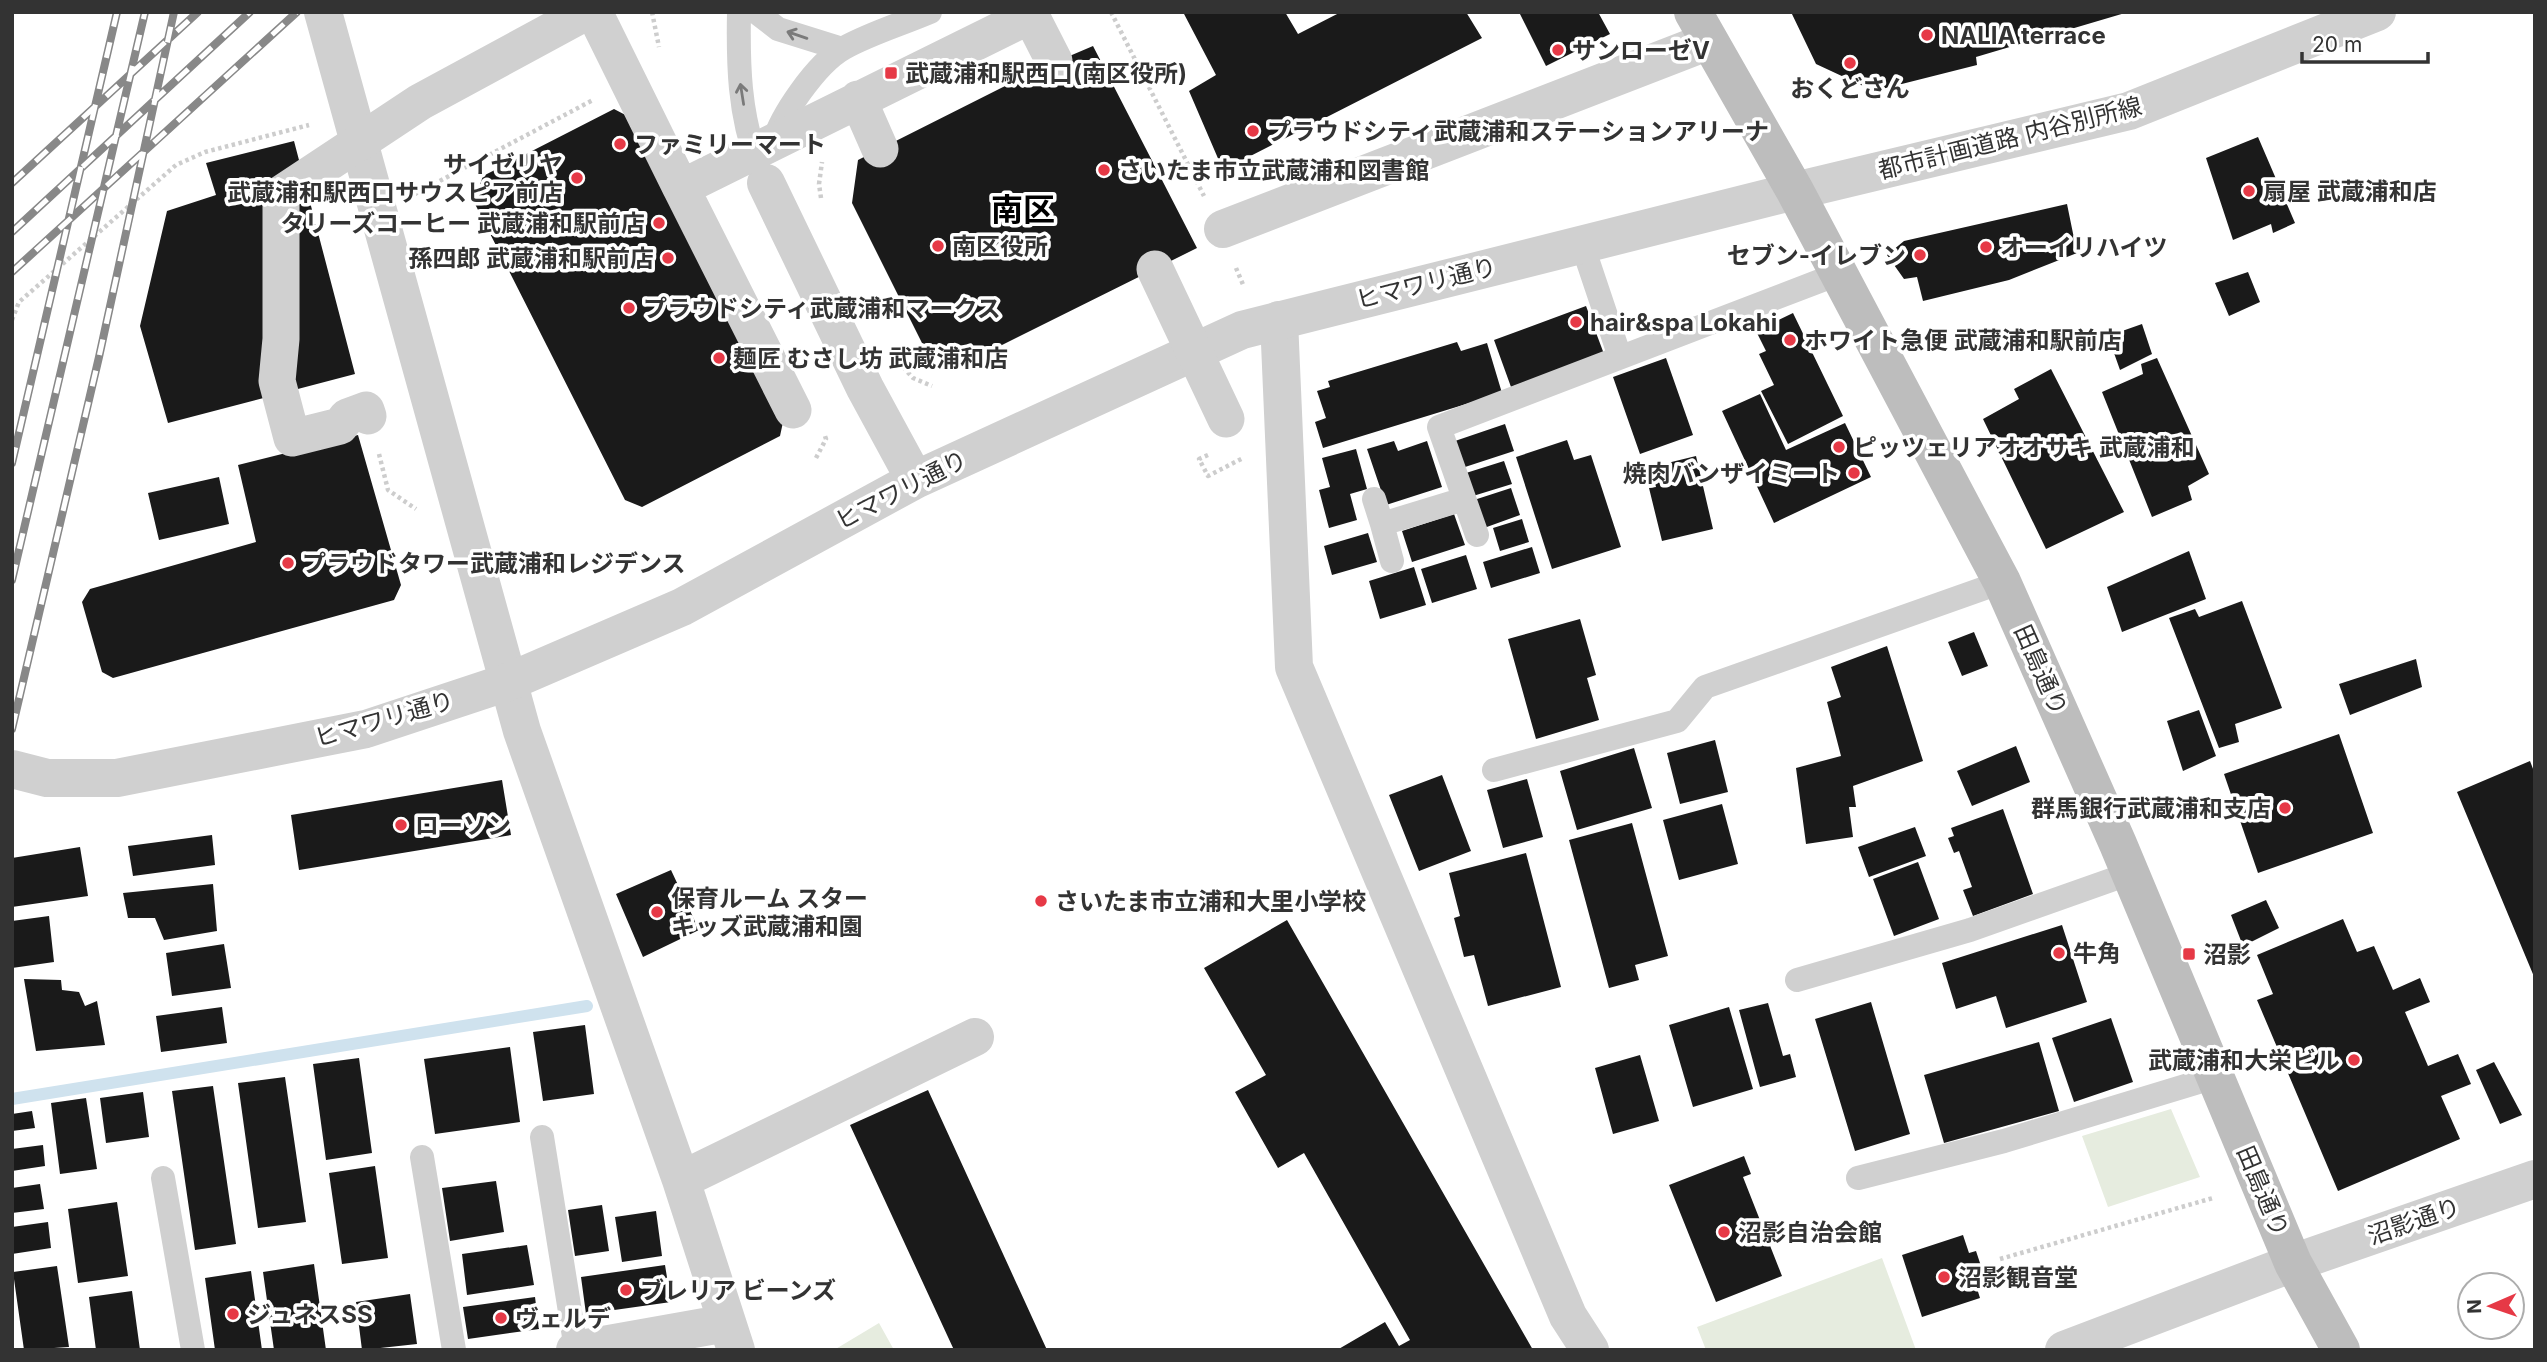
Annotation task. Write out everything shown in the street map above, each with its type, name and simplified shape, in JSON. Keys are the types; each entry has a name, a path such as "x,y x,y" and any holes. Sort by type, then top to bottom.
{"main road":[{"name":"田島通り","path":"1701,27 1795,191 2001,582 2131,873 2292,1263 2340,1350"}],"street":[{"path":"323,12 522,731 681,1180 731,1336 576,1350"},
{"path":"368,416 366,410 347,417 340,426 292,438 277,381 281,339 281,194 420,102 586,12"},
{"path":"594,12 793,410"},
{"name":"都市計画道路 内谷別所線","path":"1795,191 2129,111 2377,12"},
{"path":"681,188 1030,13 1054,61"},
{"path":"1221,230 1701,27"},
{"path":"858,99 880,149"},
{"path":"766,183 865,388 915,480"},
{"name":"ヒマワリ通り","path":"12,769 47,778 117,778 366,729 508,682 682,607 915,480 1242,330 1795,191"},
{"path":"1155,269 1226,419"},
{"path":"1279,320 1294,667 1568,1316 1590,1350"},
{"path":"681,1180 975,1037"},
{"name":"沼影通り","path":"2064,1350 2292,1263 2535,1179"}],"lane":[{"path":"739,12 738,70 744,111 752,149 766,183"},
{"path":"756,12 778,29 842,49"},
{"path":"766,183 777,127 805,86 842,49 930,12"},
{"path":"1582,244 1620,358"},
{"path":"1478,535 1439,427 1838,274"},
{"path":"1374,499 1392,561"},
{"path":"1382,524 1464,499"},
{"path":"1494,770 1677,721 1705,687 2001,582"},
{"path":"1797,980 1970,930 2131,873"},
{"path":"1858,1178 2004,1141 2215,1077"},
{"path":"542,1137 576,1350"},
{"path":"422,1157 454,1350"},
{"path":"163,1178 193,1350"}],"path":[{"path":"1111,12 1221,230 1244,287"},
{"path":"405,200 600,96"},
{"path":"12,320 19,302 176,165 205,152 317,123"},
{"path":"388,491 416,509"},
{"path":"2000,1259 2213,1198"}],"shaded area":[{"path":"2171,1109 2200,1177 2108,1207 2082,1136"},
{"path":"1882,1258 1916,1350 1706,1350 1697,1327"},
{"path":"879,1323 894,1350 834,1350"}],"building":[{"name":"プラウドシティ武蔵浦和ステーションアリーナ","path":"1183,12 1285,12 1298,34 1341,12 1466,12 1482,38 1223,170 1189,91 1216,75"},
{"name":"サンローゼⅤ","path":"1519,12 1598,12 1610,34 1546,66"},
{"name":"NALIA terrace","path":"1791,12 2125,13 1976,57 1977,65 1874,91 1816,64"},
{"path":"1093,46 1197,248 960,366 924,347 852,203 858,160 1039,69"},
{"name":"プラウドシティ武蔵浦和マークス","path":"614,109 635,120 785,413 780,436 642,507 625,500 474,202 483,176"},
{"name":"扇屋 武蔵浦和店","path":"2258,137 2295,223 2273,233 2271,224 2233,240 2206,158"},
{"path":"294,141 355,374 168,423 140,326 167,211 216,195 206,163"},
{"name":"オーイリハイツ","path":"2067,204 2077,253 2009,280 1923,301 1917,277 1904,279 1887,255 1904,241"},
{"path":"2248,272 2260,302 2229,316 2215,283"},
{"path":"1586,306 1604,354 1511,387 1494,340"},
{"path":"1793,313 1843,416 1788,444 1761,391 1774,385 1759,354 1766,351 1756,331"},
{"path":"2142,324 2152,354 2120,370 2108,336"},
{"path":"1457,342 1461,351 1487,343 1502,393 1323,448 1315,422 1326,418 1317,391 1330,387 1328,381"},
{"path":"1666,358 1693,435 1640,454 1613,377"},
{"path":"2157,358 2209,474 2188,486 2192,500 2152,517 2102,392 2143,374 2141,364"},
{"path":"2051,369 2124,512 2046,549 1983,419 2019,399 2014,389"},
{"path":"1760,394 1786,450 1845,423 1871,477 1774,523 1722,411"},
{"path":"1505,424 1514,451 1465,467 1455,441"},
{"name":"プラウドタワー武蔵浦和レジデンス","path":"358,435 401,585 394,600 113,678 102,672 82,602 90,589 256,542 238,465"},
{"path":"1567,440 1574,460 1591,455 1621,547 1552,569 1516,457"},
{"path":"1394,441 1398,451 1427,441 1442,487 1386,505 1367,449"},
{"path":"1356,449 1367,489 1350,494 1357,520 1329,528 1319,490 1330,487 1322,458"},
{"path":"1696,456 1713,529 1662,541 1649,488 1656,487 1651,467"},
{"path":"1504,461 1512,484 1473,496 1466,473"},
{"path":"219,477 229,524 159,540 148,493"},
{"path":"1511,488 1520,515 1484,528 1474,500"},
{"path":"1454,514 1465,545 1412,562 1402,531"},
{"path":"1522,519 1529,542 1500,551 1493,528"},
{"path":"1368,533 1377,562 1332,575 1324,546"},
{"path":"1532,547 1540,573 1491,588 1483,562"},
{"path":"2189,551 2206,599 2122,632 2107,587"},
{"path":"1466,555 1477,589 1432,603 1421,569"},
{"path":"1414,567 1426,605 1380,619 1369,581"},
{"path":"2242,601 2282,708 2235,724 2239,742 2219,748 2169,618 2195,609 2199,617"},
{"path":"1580,619 1596,675 1587,678 1599,720 1536,739 1508,639"},
{"path":"1974,632 1988,666 1962,676 1948,642"},
{"path":"1887,646 1923,761 1853,786 1856,807 1849,807 1853,837 1806,844 1796,768 1841,756 1827,702 1841,697 1831,667"},
{"path":"2416,659 2422,687 2350,715 2339,684"},
{"path":"2199,710 2216,756 2183,771 2167,721"},
{"path":"2339,734 2373,833 2258,873 2224,774"},
{"path":"1715,740 1728,792 1680,804 1667,753"},
{"path":"2016,746 2030,782 1972,806 1957,771"},
{"path":"1634,748 1652,808 1577,830 1560,771"},
{"path":"2530,761 2535,774 2535,979 2457,792"},
{"path":"1442,775 1471,851 1419,871 1389,795"},
{"path":"1527,779 1543,837 1503,848 1487,790"},
{"name":"ローソン","path":"502,780 511,835 299,870 291,815"},
{"path":"1722,804 1738,864 1679,880 1663,820"},
{"path":"2003,809 2033,894 1973,916 1963,890 1972,887 1959,851 1954,853 1948,838 1954,836 1951,828"},
{"path":"1632,823 1668,956 1635,965 1639,980 1609,988 1569,840"},
{"path":"1915,827 1926,856 1869,877 1858,847"},
{"path":"212,835 215,865 133,876 128,846"},
{"path":"80,847 88,896 12,907 12,858"},
{"path":"1526,853 1561,987 1488,1006 1474,955 1464,957 1454,918 1460,916 1449,873"},
{"path":"1918,862 1939,919 1894,936 1873,879"},
{"name":"保育ルーム スター キッズ武蔵浦和園","path":"671,870 699,930 643,957 616,894"},
{"path":"213,884 217,931 164,940 155,918 128,918 123,893"},
{"path":"2266,900 2279,928 2243,946 2231,915"},
{"path":"49,916 54,962 12,968 12,921"},
{"name":"武蔵浦和大栄ビル","path":"2343,919 2357,952 2374,946 2393,990 2420,978 2430,1002 2405,1012 2428,1066 2458,1054 2471,1084 2441,1096 2460,1139 2338,1191 2257,1000 2273,994 2257,955"},
{"path":"1287,920 1533,1350 1337,1350 1385,1322 1399,1346 1410,1340 1304,1153 1278,1168 1235,1092 1266,1075 1204,968"},
{"path":"2062,925 2087,1002 2006,1028 1996,996 1956,1009 1942,963"},
{"path":"224,944 231,988 172,996 166,953"},
{"path":"24,979 61,980 62,990 79,992 85,1006 97,1001 105,1045 36,1051"},
{"path":"1871,1002 1910,1134 1855,1151 1815,1019"},
{"path":"1768,1003 1783,1056 1790,1054 1796,1077 1760,1087 1739,1010"},
{"path":"222,1007 227,1043 161,1052 156,1016"},
{"path":"1729,1007 1753,1089 1693,1107 1669,1025"},
{"path":"2111,1018 2133,1082 2074,1102 2052,1038"},
{"path":"585,1025 594,1094 543,1101 533,1032"},
{"path":"2039,1042 2059,1111 1944,1143 1924,1075"},
{"path":"510,1047 520,1122 435,1134 424,1059"},
{"path":"1640,1055 1659,1121 1613,1134 1595,1068"},
{"path":"359,1058 372,1153 326,1160 313,1064"},
{"path":"2494,1062 2522,1115 2500,1124 2476,1070"},
{"path":"285,1077 306,1222 258,1228 238,1083"},
{"path":"213,1086 236,1244 195,1250 172,1091"},
{"path":"928,1090 1047,1350 954,1350 850,1125"},
{"path":"143,1092 149,1137 106,1143 100,1098"},
{"path":"86,1098 97,1169 60,1174 51,1103"},
{"path":"32,1111 35,1128 12,1131 12,1114"},
{"path":"43,1145 45,1166 12,1171 12,1149"},
{"path":"1744,1156 1751,1174 1743,1177 1782,1276 1716,1302 1669,1185"},
{"path":"375,1166 388,1258 342,1264 329,1173"},
{"path":"496,1181 504,1232 450,1241 442,1188"},
{"path":"40,1184 44,1209 12,1213 12,1188"},
{"path":"117,1202 128,1276 78,1283 68,1209"},
{"path":"602,1205 609,1251 575,1256 568,1210"},
{"path":"656,1211 662,1256 622,1262 615,1217"},
{"path":"48,1222 51,1248 12,1254 12,1227"},
{"name":"沼影観音堂","path":"1963,1235 1969,1253 1976,1251 1984,1275 1974,1279 1980,1298 1922,1317 1902,1255"},
{"path":"527,1245 534,1285 467,1295 462,1254"},
{"path":"314,1264 326,1350 274,1350 263,1272"},
{"name":"ブレリア ビーンズ","path":"665,1265 671,1302 586,1314 581,1277"},
{"path":"57,1266 69,1347 24,1350 13,1272"},
{"name":"ジュネスSS","path":"251,1271 262,1350 215,1350 205,1278"},
{"path":"132,1291 140,1350 96,1350 89,1297"},
{"path":"410,1294 417,1344 362,1350 356,1302"},
{"name":"ヴェルデ","path":"535,1297 539,1329 468,1339 463,1307"}],"waterway":[{"path":"12,1099 587,1006"}],"railway":[{"path":"12,463 117,12"},
{"path":"12,580 145,12"},
{"path":"12,729 99,357 174,12"},
{"path":"12,183 198,12"},
{"path":"12,232 250,12"},
{"path":"12,272 297,12"}],"place":[{"name":"NALIA terrace","path":"1927,35"},
{"name":"サンローゼⅤ","path":"1558,50"},
{"name":"おくどさん","path":"1850,63"},
{"name":"武蔵浦和駅西口(南区役所)","path":"891,73"},
{"name":"プラウドシティ武蔵浦和ステーションアリーナ","path":"1253,131"},
{"name":"ファミリーマート","path":"620,144"},
{"name":"さいたま市立武蔵浦和図書館","path":"1104,170"},
{"name":"サイゼリヤ 武蔵浦和駅西口サウスピア前店","path":"577,178"},
{"name":"扇屋 武蔵浦和店","path":"2249,191"},
{"name":"タリーズコーヒー 武蔵浦和駅前店","path":"659,223"},
{"name":"南区役所","path":"938,246"},
{"name":"オーイリハイツ","path":"1986,247"},
{"name":"セブン-イレブン","path":"1920,255"},
{"name":"孫四郎 武蔵浦和駅前店","path":"668,258"},
{"name":"プラウドシティ武蔵浦和マークス","path":"629,308"},
{"name":"hair&spa Lokahi","path":"1576,322"},
{"name":"ホワイト急便 武蔵浦和駅前店","path":"1790,340"},
{"name":"麺匠 むさし坊 武蔵浦和店","path":"719,358"},
{"name":"ピッツェリアオオサキ 武蔵浦和","path":"1839,447"},
{"name":"焼肉バンザイミート","path":"1854,473"},
{"name":"プラウドタワー武蔵浦和レジデンス","path":"288,563"},
{"name":"群馬銀行武蔵浦和支店","path":"2285,808"},
{"name":"ローソン","path":"401,825"},
{"name":"さいたま市立浦和大里小学校","path":"1041,901"},
{"name":"保育ルーム スター キッズ武蔵浦和園","path":"657,912"},
{"name":"牛角","path":"2059,953"},
{"name":"沼影","path":"2189,954"},
{"name":"武蔵浦和大栄ビル","path":"2354,1060"},
{"name":"沼影自治会館","path":"1724,1232"},
{"name":"沼影観音堂","path":"1944,1277"},
{"name":"ブレリア ビーンズ","path":"626,1290"},
{"name":"ジュネスSS","path":"233,1314"},
{"name":"ヴェルデ","path":"501,1318"}],"district":[{"name":"南区","path":"1023,209"}]}
